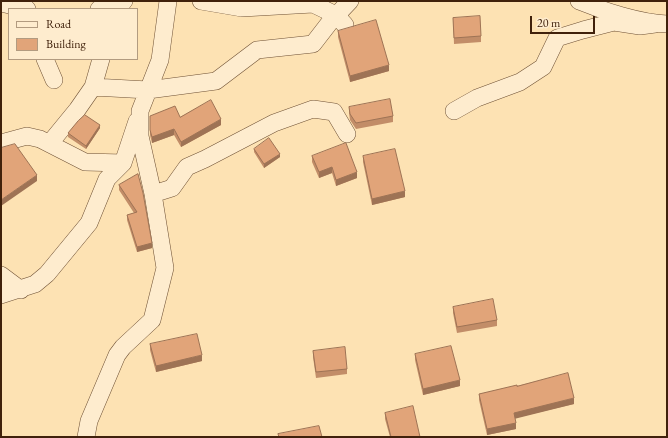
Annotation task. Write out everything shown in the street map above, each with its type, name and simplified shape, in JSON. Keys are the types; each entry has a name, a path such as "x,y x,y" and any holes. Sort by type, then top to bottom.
{"street":[{"path":"101,8 124,1"},
{"path":"1,295 35,284 47,274 89,223 107,179 122,163 160,60 168,1"},
{"path":"201,1 242,8 313,4 341,20"},
{"path":"93,87 148,90 216,81 257,50 313,44 341,20 350,1"},
{"path":"578,1 597,8 661,24"},
{"path":"1,3 23,8"},
{"path":"454,111 477,98 520,82 544,67 557,38 614,22 640,26 661,24"},
{"path":"44,60 54,80"},
{"path":"50,143 77,110 93,87 101,60"},
{"path":"153,194 172,188 187,167 206,159 274,123 313,109 334,112 347,134"},
{"path":"86,437 90,421 117,355 123,346 152,320 165,268 153,194 140,136 140,111"},
{"path":"1,143 26,136 50,143 85,162 122,163"},
{"path":"1,275 20,290"}],"building":[{"path":"480,16 481,36 454,38 453,18"},
{"path":"376,20 389,65 350,76 338,31"},
{"path":"390,99 393,116 356,123 350,114 349,107"},
{"path":"211,100 221,119 181,142 174,129 152,137 150,130 150,116 175,106 180,117"},
{"path":"85,115 100,125 86,146 68,133"},
{"path":"269,138 280,154 264,164 254,149"},
{"path":"346,143 357,172 336,180 332,167 319,172 312,156"},
{"path":"15,144 37,175 1,200 1,148"},
{"path":"395,149 405,191 372,199 363,156"},
{"path":"138,174 152,243 137,247 127,215 137,212 119,185"},
{"path":"493,299 497,320 457,327 453,307"},
{"path":"197,334 202,355 156,366 150,344"},
{"path":"451,346 460,380 423,389 415,354"},
{"path":"345,347 347,369 316,372 313,351"},
{"path":"568,373 574,398 514,413 516,423 487,429 479,394"},
{"path":"413,406 420,437 391,437 385,413"},
{"path":"319,426 322,437 279,437 278,434"}]}
